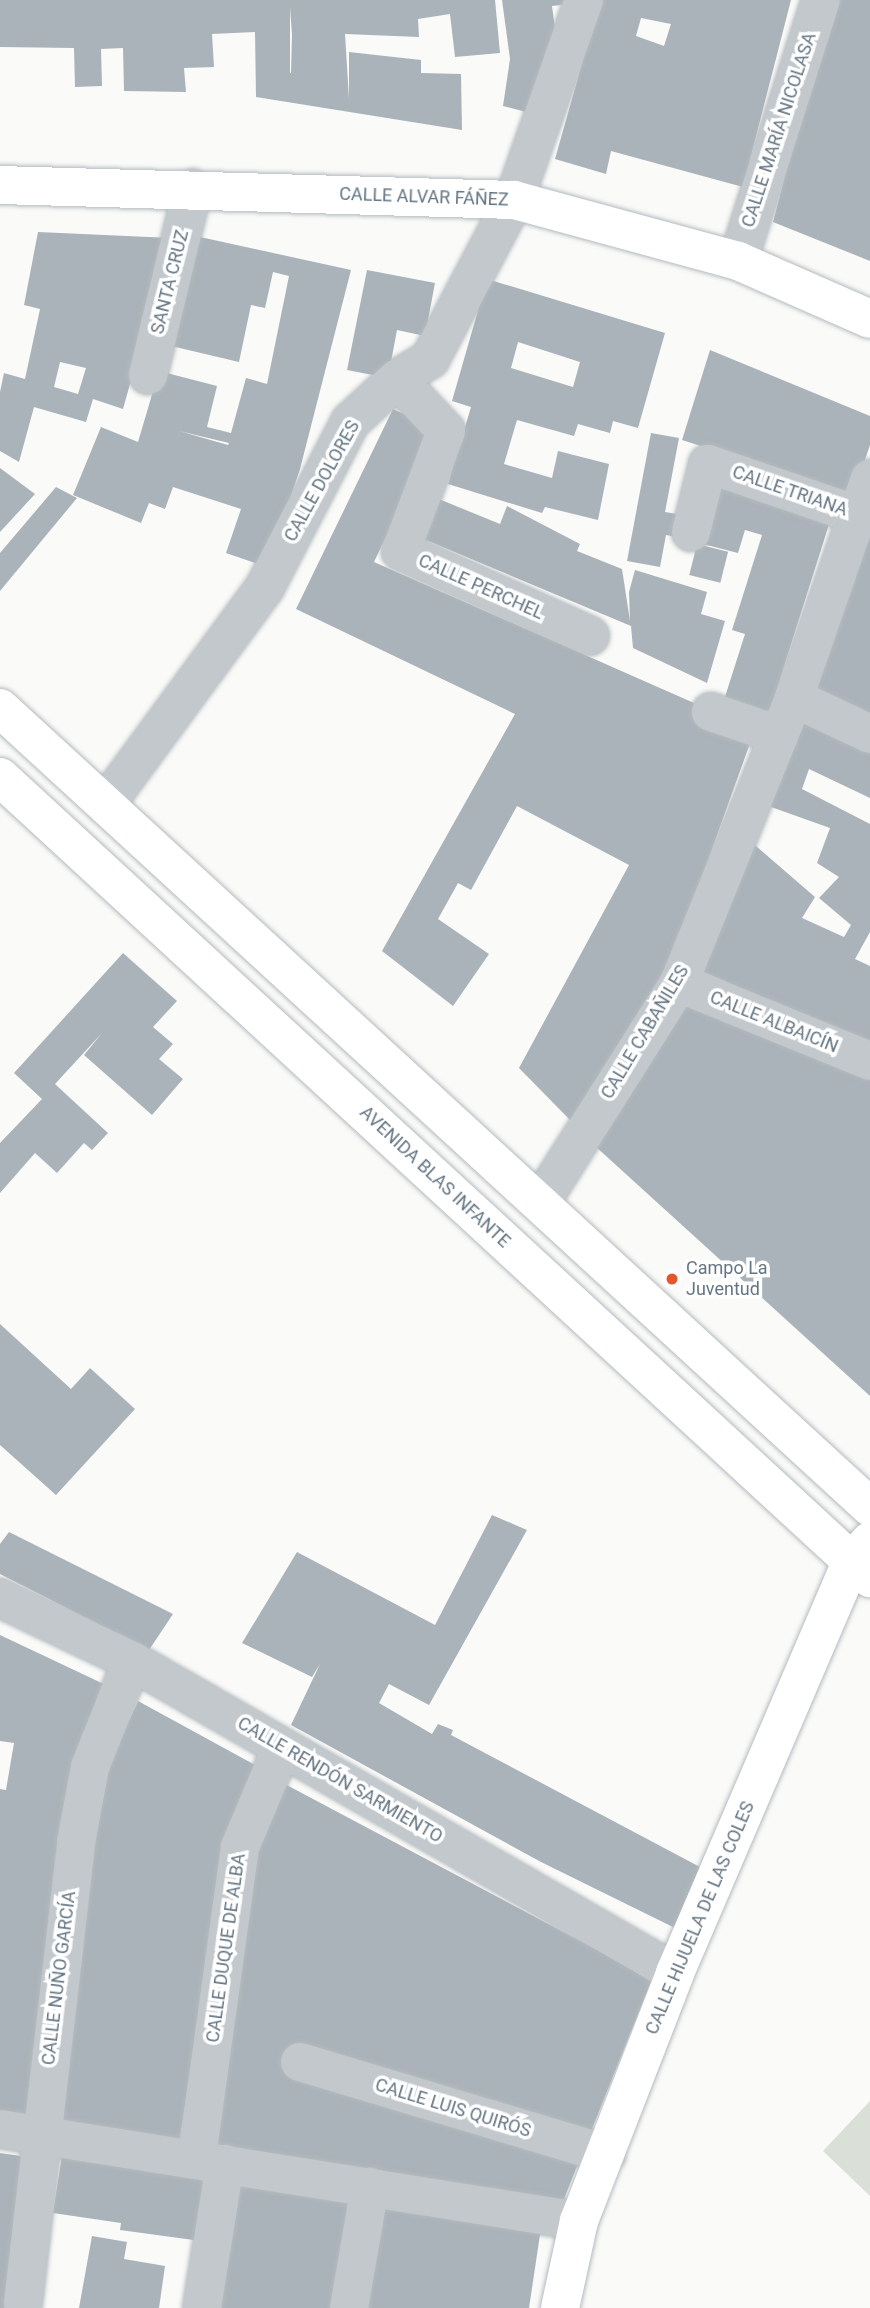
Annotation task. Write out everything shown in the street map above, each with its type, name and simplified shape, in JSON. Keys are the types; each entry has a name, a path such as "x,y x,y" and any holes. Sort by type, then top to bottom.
{"main road":[{"name":"CALLE ALVAR FÁÑEZ","path":"0,185 193,188 514,200 738,261 870,319"},
{"path":"0,708 870,1507"},
{"name":"AVENIDA BLAS INFANTE","path":"0,777 864,1560"},
{"name":"CALLE HIJUELA DE LAS COLES","path":"561,2308 579,2221 674,1973 864,1560"}],"street":[{"name":"CALLE DOLORES","path":"105,805 265,587 350,422 397,379 430,359 514,200 584,0"},
{"name":"CALLE MARÍA NICOLASA","path":"738,261 821,0"},
{"name":"SANTA CRUZ","path":"148,375 193,188"},
{"name":"CALLE PERCHEL","path":"397,379 446,431 401,551 590,636"},
{"name":"CALLE TRIANA","path":"691,532 708,464 858,515"},
{"name":"CALLE CABAÑILES","path":"540,1203 679,983 794,698 870,479"},
{"path":"794,698 870,734"},
{"path":"712,712 779,735"},
{"name":"CALLE ALBAICÍN","path":"679,983 870,1061"},
{"name":"CALLE RENDÓN SARMIENTO","path":"0,1598 132,1661 674,1973"},
{"name":"CALLE NUÑO GARCÍA","path":"23,2303 40,2134 90,1767 132,1661"},
{"name":"CALLE DUQUE DE ALBA","path":"202,2308 211,2160 240,1847 282,1747"},
{"name":"CALLE LUIS QUIRÓS","path":"300,2062 606,2154"},
{"path":"0,2129 211,2160 579,2221"},
{"path":"349,2308 370,2187"}],"shaded area":[{"path":"870,2101 870,2196 823,2151"}],"building":[{"path":"0,0 495,0 500,53 455,57 450,14 418,19 419,37 345,34 349,99 349,52 421,60 421,73 461,74 462,130 256,97 255,32 212,34 214,67 184,68 186,92 124,91 123,48 101,49 102,86 75,87 74,48 0,47","holes":["290,7 291,73 290,73"]},
{"path":"502,0 570,0 570,4 552,6 557,43 534,114 503,106 510,59"},
{"path":"600,0 791,0 743,187 611,151 606,174 555,159","holes":["641,18 671,24 664,46 636,36"]},
{"path":"831,0 870,0 870,261 773,222"},
{"path":"38,232 171,238 123,409 93,399 86,422 34,407 19,462 0,451 0,392 4,373 25,379 40,309 24,305","holes":["60,362 86,368 78,394 54,387"]},
{"path":"191,235 351,270 300,469 267,567 226,553 241,509 173,487 165,509 149,503 141,523 73,495 101,427 138,442 159,371 217,386 207,427 231,433 246,378 267,384 289,276 273,272 265,308 251,305 239,362 167,345","holes":["179,431 229,443 228,445"]},
{"path":"367,270 435,283 425,336 397,330 388,378 347,370"},
{"path":"487,279 665,333 638,428 613,421 610,433 578,424 574,436 517,420 504,464 552,478 558,451 609,464 598,520 545,507 542,513 448,484 471,407 452,401","holes":["518,342 580,362 573,387 511,368"]},
{"path":"710,350 870,416 870,445 853,495 682,440"},
{"path":"393,409 437,429 374,562 694,703 701,720 753,735 666,977 571,1121 519,1068 629,865 517,806 471,890 458,883 438,919 489,954 453,1006 382,951 515,714 296,609"},
{"path":"651,433 679,438 665,512 689,516 684,538 666,535 660,567 627,561"},
{"path":"0,468 35,494 0,532"},
{"path":"707,479 832,515 768,717 723,703 745,634 732,630 762,535 745,530 738,553 691,541"},
{"path":"56,487 77,498 0,591 0,553"},
{"path":"429,495 500,524 507,506 580,544 577,551 622,569 630,621 629,592 635,570 707,592 701,614 725,621 707,683 633,648 631,626 414,535"},
{"path":"870,523 870,714 816,689"},
{"path":"697,544 728,552 720,583 689,575"},
{"path":"797,711 870,743 870,798 809,769 802,789 870,824 870,932 855,959 870,966 870,1045 695,968 749,840 815,897 802,918 844,937 851,925 819,898 839,877 817,863 830,828 760,803"},
{"path":"123,953 177,1001 153,1027 173,1044 159,1059 183,1079 152,1115 84,1055 102,1033 55,1084 108,1133 92,1150 84,1143 57,1173 35,1153 0,1193 0,1143 42,1099 14,1073"},
{"path":"692,998 870,1074 870,1396 595,1146"},
{"path":"0,1324 71,1389 90,1368 135,1409 56,1495 0,1445"},
{"path":"492,1515 527,1530 429,1705 389,1684 379,1703 432,1734 438,1724 453,1730 451,1735 700,1867 675,1928 541,1862 291,1725 320,1664 312,1677 242,1643 297,1552 435,1625"},
{"path":"9,1532 173,1614 149,1650 0,1574 0,1544"},
{"path":"0,1635 108,1686 32,2121 0,2116 0,1789 6,1790 14,1743 0,1741"},
{"path":"138,1701 257,1766 199,2012 179,2144 53,2123 76,1948 109,1766"},
{"path":"281,1782 652,1979 562,2204 211,2150 257,1846"},
{"path":"0,2153 28,2157 12,2308 0,2308"},
{"path":"62,2155 211,2178 201,2241 120,2230 121,2223 53,2213"},
{"path":"236,2183 354,2203 335,2308 214,2308"},
{"path":"384,2203 541,2228 529,2308 364,2308"},
{"path":"92,2236 127,2242 124,2259 165,2266 159,2308 79,2308"}],"place":[{"name":"Campo La Juventud","path":"672,1279"}]}
